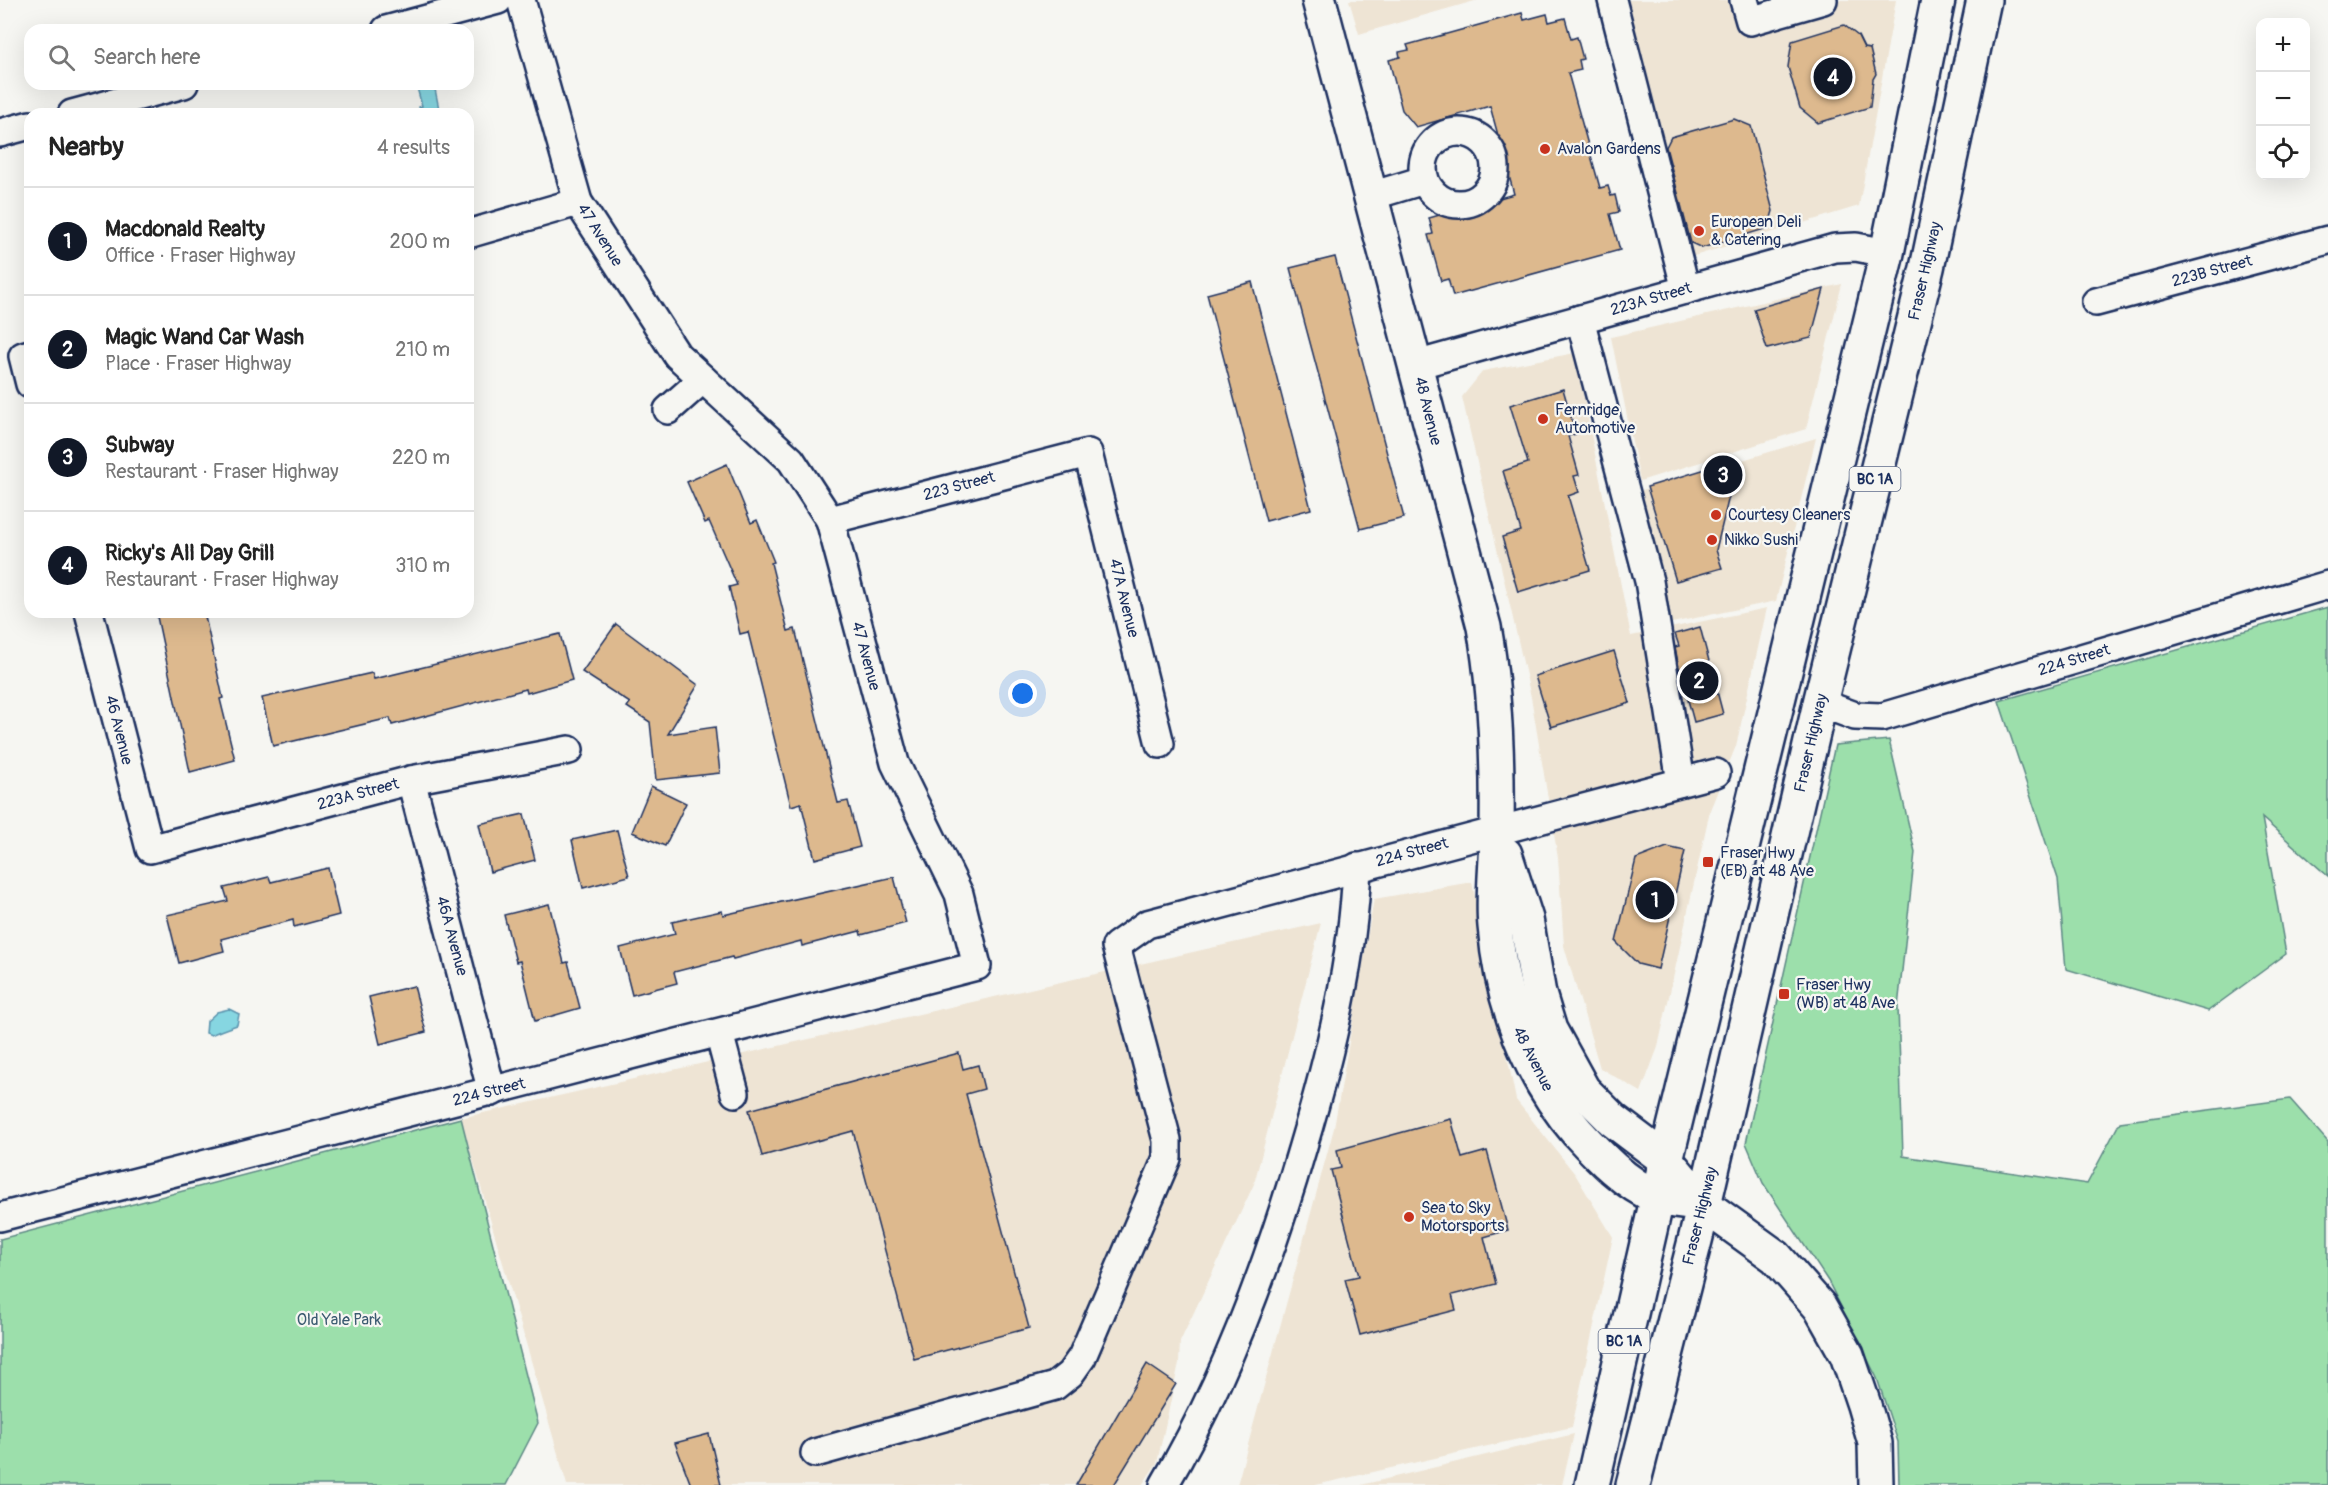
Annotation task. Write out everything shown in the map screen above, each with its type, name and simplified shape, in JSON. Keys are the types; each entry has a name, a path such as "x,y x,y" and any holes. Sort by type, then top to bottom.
{"main road":[{"name":"48 Avenue","path":"1319,0 1488,646 1492,682 1497,829 1495,925 1510,1013 1522,1046 1563,1115 1586,1142 1629,1181 1657,1197 1704,1205"},
{"name":"Fraser Highway","path":"1633,1485 1704,1205 1820,703 1927,268 1984,0"},
{"name":"BC 1A","path":"1592,1485 1657,1197 1887,253 1937,2"},
{"name":"48 Avenue","path":"1497,829 1526,919 1539,994 1550,1030 1563,1056 1583,1090 1613,1120 1666,1160 1704,1205 1776,1257 1820,1307 1847,1355 1864,1405 1875,1443 1876,1485"}],"street":[{"path":"408,24 498,0"},
{"name":"47 Avenue","path":"521,0 578,202 677,355 791,460 830,520 895,763 959,894 977,966"},
{"path":"1612,0 1686,290"},
{"path":"1744,0 1750,21 1784,6 1823,0"},
{"path":"94,108 162,90"},
{"path":"0,133 24,127"},
{"path":"1371,196 1424,180"},
{"path":"474,232 578,202"},
{"name":"223B Street","path":"2096,302 2328,240"},
{"name":"223A Street","path":"1416,364 1834,248 1856,247 1887,253"},
{"path":"1580,319 1648,582 1681,782"},
{"path":"668,410 703,379"},
{"name":"223 Street","path":"830,520 1088,453"},
{"name":"47A Avenue","path":"1088,453 1161,744"},
{"name":"224 Street","path":"1820,703 1855,716 1882,717 2328,585"},
{"name":"46 Avenue","path":"91,618 150,849"},
{"name":"223A Street","path":"150,849 411,780 569,750"},
{"name":"224 Street","path":"815,1453 1055,1386 1070,1374 1082,1358 1167,1158 1167,1140 1116,946 1147,924 1497,829 1716,773"},
{"name":"46A Avenue","path":"411,780 492,1092"},
{"path":"1164,1485 1184,1451 1246,1314 1288,1196 1321,1086 1345,981 1355,909 1357,867"},
{"name":"224 Street","path":"0,1217 977,966"},
{"path":"719,1033 735,1094"}],"shaded area":[{"path":"1349,0 1478,0 1359,34"},
{"path":"1606,0 1896,0 1859,206 1671,263"},
{"path":"1842,284 1806,429 1640,481 1611,337"},
{"path":"1575,353 1631,636 1767,608 1736,746 1710,810 1658,1047 1641,1092 1600,1068 1564,946 1558,858 1531,697 1462,397 1483,371"},
{"path":"1816,438 1776,601 1667,624 1639,491"},
{"path":"1472,882 1516,1100 1575,1174 1613,1237 1572,1427 1316,1485 1237,1485 1334,1128 1374,899"},
{"path":"1321,923 1254,1184 1180,1342 1179,1363 1157,1463 1142,1485 567,1485 461,1118"},
{"path":"1574,1434 1562,1485 1361,1485"}],"green space":[{"path":"2328,607 2328,876 2262,818 2286,954 2208,1011 2066,969 2058,879 1999,701"},
{"path":"1889,740 1915,852 1898,1007 1903,1156 2087,1184 2120,1122 2290,1099 2328,1142 2328,1485 1899,1485 1898,1442 1877,1378 1828,1281 1763,1183 1746,1143 1835,745"},
{"name":"Old Yale Park","path":"461,1118 538,1423 506,1485 0,1485 0,1239"}],"water":[{"path":"418,90 435,90 439,108 419,108 422,106"},
{"path":"229,1009 239,1014 237,1025 211,1035 206,1033 207,1021 217,1012"}],"building":[{"name":"Avalon Gardens","path":"1522,13 1524,20 1547,14 1549,22 1565,18 1571,39 1577,37 1583,59 1579,60 1581,70 1568,73 1600,188 1608,186 1611,196 1615,195 1619,212 1610,214 1620,250 1453,296 1448,279 1441,281 1428,235 1433,234 1429,218 1514,194 1490,106 1416,127 1402,110 1389,60 1400,57 1399,52 1409,50 1407,45"},
{"path":"1844,25 1858,36 1864,48 1870,49 1876,74 1873,79 1870,107 1818,123 1800,108 1788,67 1792,41"},
{"path":"1734,119 1751,126 1773,211 1768,228 1702,248 1691,243 1666,147 1671,137"},
{"path":"1335,257 1404,518 1360,529 1290,268"},
{"path":"1252,282 1311,509 1266,521 1207,294"},
{"path":"1824,289 1811,338 1767,349 1754,309"},
{"path":"1563,389 1576,434 1568,436 1579,475 1574,476 1579,492 1568,496 1590,570 1518,592 1502,537 1521,531 1503,471 1528,463 1510,405"},
{"path":"1738,459 1716,550 1722,568 1676,581 1647,487"},
{"path":"727,464 751,523 757,520 774,562 771,563 788,631 795,629 838,803 848,801 860,847 815,859 801,803 791,806 748,632 740,634 729,587 737,585 709,521 705,523 687,482"},
{"path":"157,618 205,618 223,698 220,699 235,760 190,772"},
{"path":"616,624 698,685 668,734 715,727 720,773 656,780 650,722 627,707 630,703 582,672"},
{"path":"1700,627 1723,714 1694,722 1678,663 1675,647 1679,646 1675,634"},
{"path":"560,634 572,680 527,693 526,689 392,725 390,718 273,746 262,698 372,673 374,679"},
{"path":"1614,651 1630,703 1551,727 1535,676"},
{"path":"651,786 686,803 665,846 632,832"},
{"path":"524,814 535,860 490,872 479,824"},
{"path":"617,830 629,876 583,888 572,840"},
{"path":"1667,847 1685,851 1658,969 1638,964 1616,942 1636,859"},
{"path":"328,868 339,915 294,927 293,920 221,939 224,951 179,963 167,915 228,901 224,888 269,877 271,882"},
{"path":"894,877 906,923 861,935 860,931 802,946 801,941 674,972 677,983 632,995 620,948 675,934 672,922 722,911 723,915"},
{"path":"549,904 564,963 568,962 580,1008 535,1021 520,961 516,962 504,915"},
{"path":"414,986 426,1032 380,1044 369,997"},
{"path":"959,1053 963,1069 978,1065 984,1089 966,1094 1029,1328 914,1359 853,1131 762,1156 749,1110"},
{"path":"1451,1119 1462,1158 1487,1151 1508,1230 1484,1237 1496,1284 1452,1295 1456,1310 1360,1335 1345,1279 1359,1276 1331,1170 1341,1168 1337,1150"},
{"path":"1147,1364 1176,1384 1114,1485 1076,1485"},
{"path":"709,1434 721,1485 691,1485 675,1443"}],"place":[{"name":"Ricky's All Day Grill","path":"1833,77"},
{"name":"Avalon Gardens","path":"1545,149"},
{"name":"European Deli & Catering","path":"1699,231"},
{"name":"Fernridge Automotive","path":"1543,419"},
{"name":"Subway","path":"1723,475"},
{"name":"Courtesy Cleaners","path":"1716,515"},
{"name":"Nikko Sushi","path":"1712,540"},
{"name":"Magic Wand Car Wash","path":"1699,681"},
{"name":"Fraser Hwy (EB) at 48 Ave","path":"1708,862"},
{"name":"Macdonald Realty","path":"1655,900"},
{"name":"Fraser Hwy (WB) at 48 Ave","path":"1784,994"},
{"name":"Sea to Sky Motorsports","path":"1409,1217"}]}
